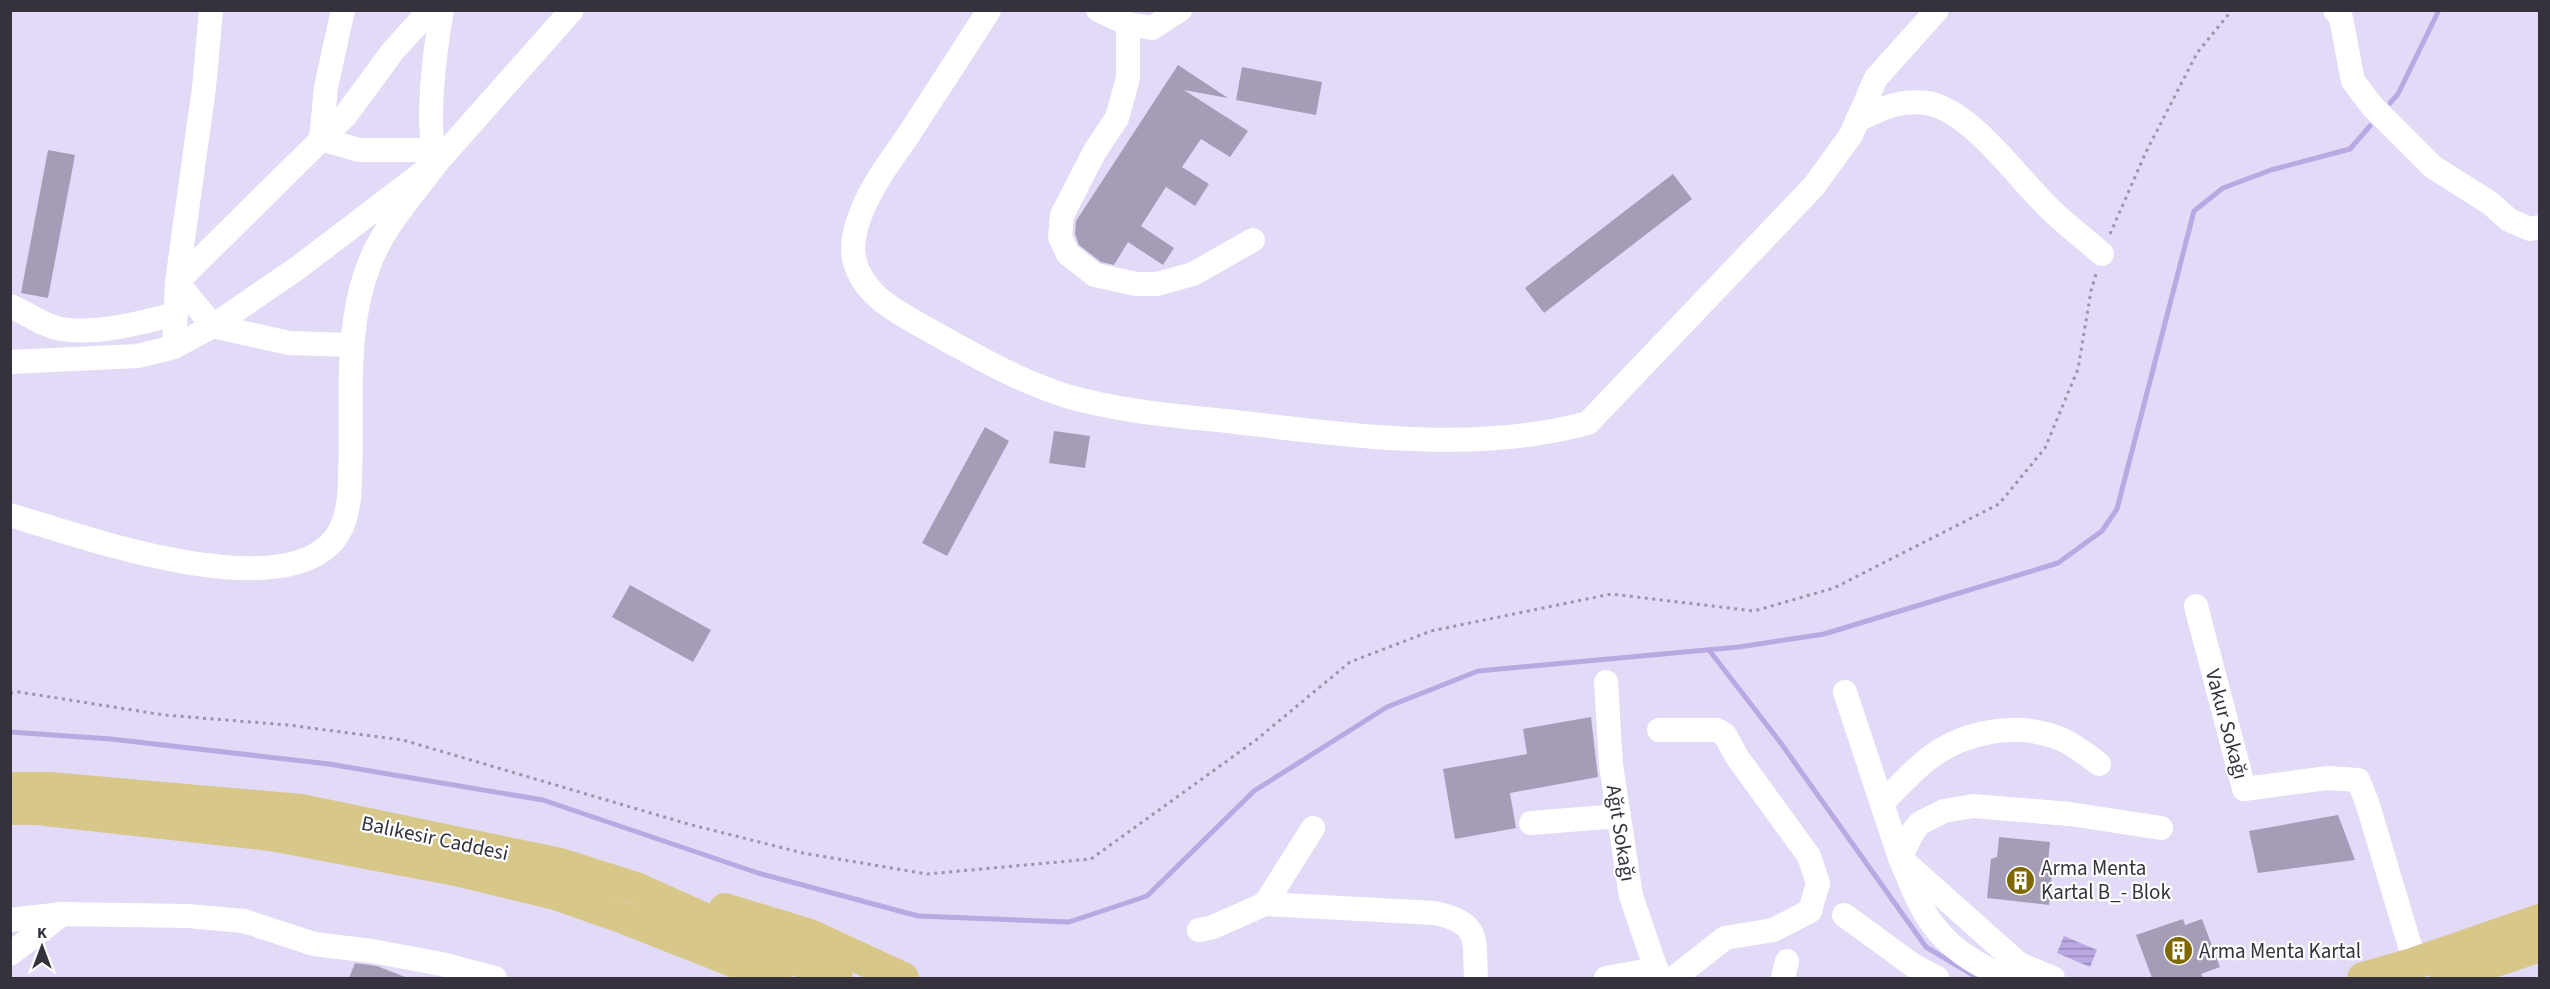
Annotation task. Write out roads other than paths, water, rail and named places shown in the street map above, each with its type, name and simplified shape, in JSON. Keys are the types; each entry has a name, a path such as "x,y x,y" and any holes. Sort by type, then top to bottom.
{"main road":[{"name":"Balıkesir Caddesi","path":"10,788 49,788 301,810 538,859 636,888 837,978"},
{"name":"Balıkesir Caddesi","path":"10,809 37,809 283,837 456,870 555,894 624,918 776,978"},
{"path":"636,888 701,901 810,935 903,978"},
{"path":"624,918 696,962 729,978"},
{"path":"2363,978 2415,963 2540,920"},
{"path":"2445,978 2540,946"}],"street":[{"path":"174,347 177,282 204,88 210,10"},
{"path":"321,140 326,87 343,10"},
{"path":"177,282 321,140 363,95 412,21 430,10"},
{"path":"10,515 136,552 196,564 277,567 302,562 332,544 349,505 352,345 358,305 370,262 435,155 434,64 442,10"},
{"path":"10,362 118,359 148,354 174,347 213,326 299,267 435,155 572,10"},
{"path":"989,10 863,209 854,235 854,256 860,276 872,293 889,307 963,349 1035,386 1071,397 1112,407 1185,416 1330,432 1447,440 1552,433 1588,423 1814,186 1851,135 1876,78 1937,10"},
{"path":"1098,10 1128,24 1152,28 1180,10"},
{"path":"2335,10 2341,18 2353,81 2372,106 2433,167 2490,203 2509,220 2530,229 2540,227"},
{"path":"1128,24 1128,78 1117,118 1095,151 1062,215 1060,237 1068,254 1095,275 1136,284 1157,284 1194,274 1253,240"},
{"path":"1857,120 1898,102 1928,103 1946,109 1977,132 2049,209 2102,254"},
{"path":"321,140 359,150 435,155"},
{"path":"177,282 213,326 289,344 352,345"},
{"path":"10,306 40,322 61,329 109,328 176,314"},
{"name":"Vakur Sokağı","path":"2196,606 2244,789 2328,778 2358,780 2367,802 2415,963"},
{"name":"Ağıt Sokağı","path":"1606,682 1611,765 1631,896 1664,975"},
{"path":"1845,692 1900,858 2028,974 2053,978"},
{"path":"1606,978 1664,975 1725,938 1773,930 1810,911 1818,883 1809,856 1737,757 1725,735 1718,730 1659,730"},
{"path":"1882,803 1922,764 1936,754 1966,739 1995,731 2022,730 2045,733 2074,746 2099,764"},
{"path":"1900,858 1920,823 1944,811 1973,806 2070,814 2161,828"},
{"path":"1531,823 1618,816"},
{"path":"1265,904 1313,828"},
{"path":"1199,930 1213,927 1265,904 1435,913 1461,922 1473,933 1476,948 1476,978"},
{"path":"10,920 62,914 188,916 244,921 314,944 372,951 442,964 495,978"},
{"path":"10,954 62,914"},
{"path":"1844,915 1913,972 1937,978"}],"waterway":[{"path":"2390,103 2398,94 2439,10"},
{"path":"10,732 111,739 329,764 543,800 758,873 918,916 1069,922 1147,896 1254,791 1387,707 1478,671 1739,647 1824,634 2058,563 2102,531 2117,509 2194,211 2223,188 2271,170 2350,149 2370,126"},
{"path":"1709,650 1780,742 1926,947 1978,978"}],"place":[{"name":"Arma Menta Kartal B_- Blok","path":"2020,880"},
{"name":"Arma Menta Kartal","path":"2178,951"}]}
